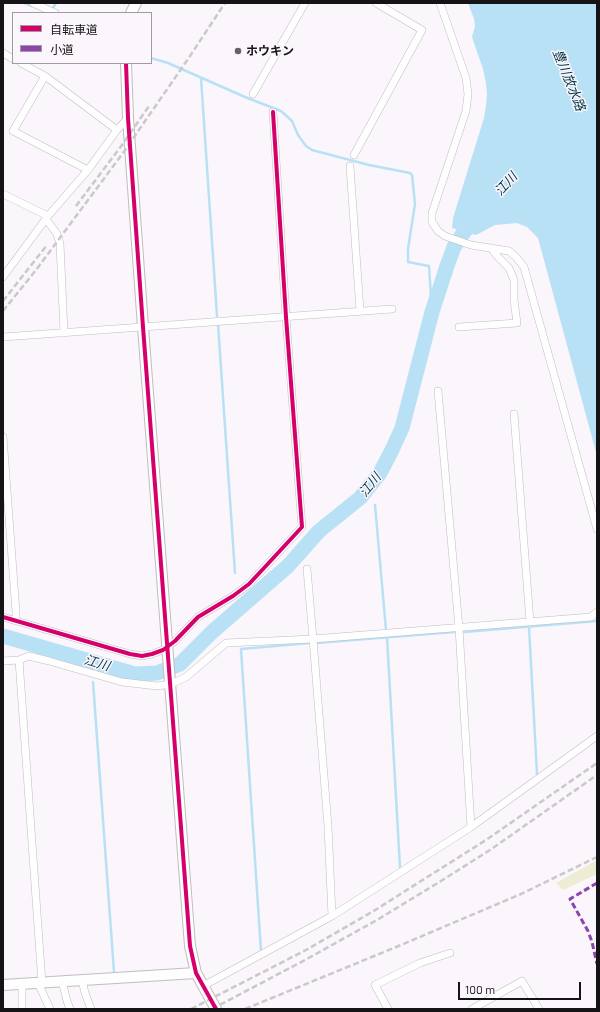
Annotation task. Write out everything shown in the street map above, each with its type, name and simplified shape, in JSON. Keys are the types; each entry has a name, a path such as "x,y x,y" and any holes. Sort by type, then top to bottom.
{"street":[{"path":"33,3 53,12"},
{"path":"132,12 136,3"},
{"path":"253,94 305,3"},
{"path":"354,154 422,30 376,3"},
{"path":"440,3 466,78 468,94 466,111 432,212 432,222 438,231 445,236 471,245 509,251 524,267 597,529"},
{"path":"3,53 12,58"},
{"path":"23,64 45,76 117,130"},
{"path":"126,64 128,118 143,327 190,946 196,973 216,1009"},
{"path":"45,76 13,131 88,170"},
{"path":"3,618 130,654 142,656 152,654 168,649 198,617 233,596 249,584 302,526 286,317 273,112"},
{"path":"3,277 47,217 88,170 117,130 128,118"},
{"path":"350,166 360,311"},
{"path":"3,194 47,217 58,234 60,244 64,333"},
{"path":"459,327 517,324 514,300 514,280 509,268 490,248"},
{"path":"3,337 392,309"},
{"path":"438,392 459,628 470,827"},
{"path":"514,414 530,622"},
{"path":"3,437 16,621"},
{"path":"307,569 328,826 332,916"},
{"path":"3,661 19,660 29,656 122,682 157,686 186,677 226,643 313,639 591,617 597,612"},
{"path":"19,660 40,983 50,1009"},
{"path":"203,986 332,916 470,827 597,736"},
{"path":"388,1009 375,985 420,963 450,953"},
{"path":"3,985 196,973"},
{"path":"82,980 85,993 92,1009"},
{"path":"62,981 66,1001 70,1009"},
{"path":"472,1009 522,981 540,1009"},
{"path":"22,984 22,1009"}],"green space":[{"path":"597,860 597,874 563,890 556,883"}],"water":[{"name":"豊川放水路","path":"468,3 597,3 597,456 538,238 527,227 517,223 495,225 476,235 452,228 453,218 484,118 487,94 483,69 472,37 475,26"}],"waterway":[{"path":"24,3 32,6"},
{"path":"53,8 56,3"},
{"path":"152,58 168,63 281,111 292,121 298,135 306,146 312,150 369,165 410,173 412,175 415,204 408,249 408,262 429,266 432,312"},
{"path":"201,78 217,316"},
{"name":"江川","path":"3,636 135,674 157,673 180,664 212,632 288,566 319,531 360,498 380,473 402,428 432,312 454,247 464,232 478,216"},
{"path":"218,324 235,573"},
{"path":"375,505 386,630"},
{"path":"464,632 597,621"},
{"path":"529,627 537,774"},
{"path":"316,643 454,632"},
{"path":"387,637 400,868"},
{"path":"261,951 241,649 310,643"},
{"path":"93,682 114,972"}],"railway":[{"path":"3,311 36,270 123,153 225,3"},
{"path":"76,206 149,106"},
{"path":"3,301 47,245"},
{"path":"191,1009 306,950 372,912 486,840 597,763"},
{"path":"212,1009 377,920 490,850 597,775"},
{"path":"245,1009 521,894 597,857"}],"marked path":[{"path":"597,883 570,899 588,931 597,964"}],"cycle path":[{"path":"126,64 128,118 143,327 190,946 196,973 216,1009"},
{"path":"3,617 130,654 142,656 152,654 163,650 175,641 198,617 233,596 249,584 302,527 286,317 273,112"}],"place":[{"name":"ホウキン","path":"238,51"}]}
